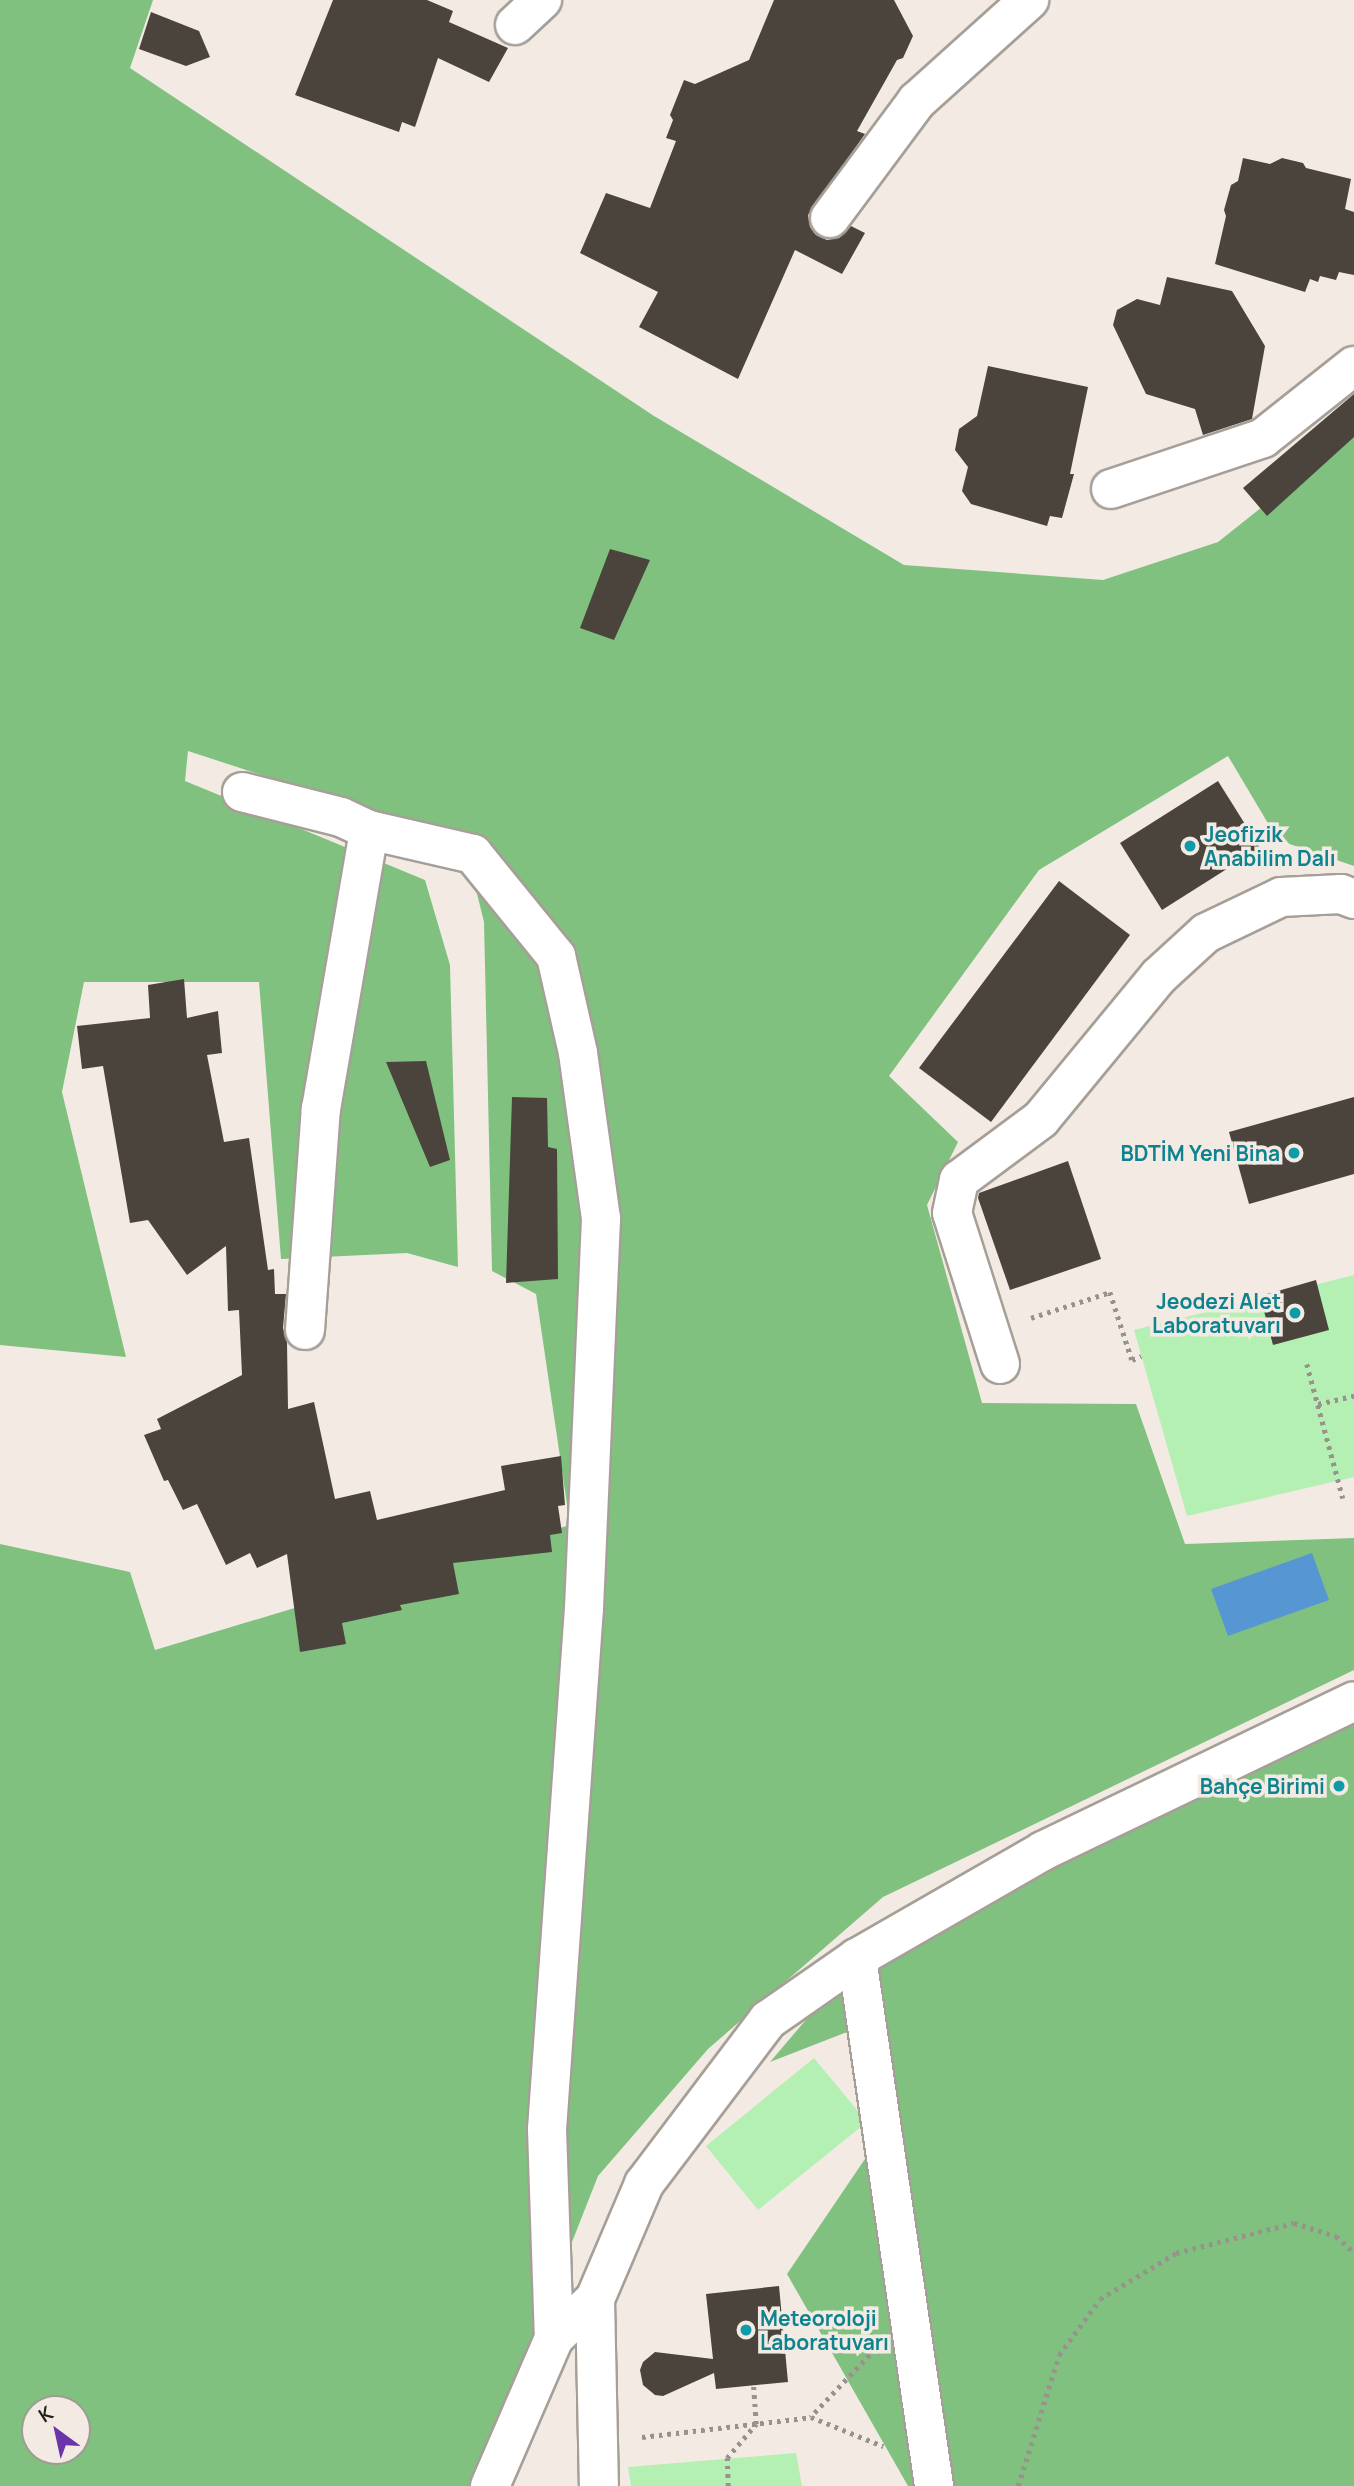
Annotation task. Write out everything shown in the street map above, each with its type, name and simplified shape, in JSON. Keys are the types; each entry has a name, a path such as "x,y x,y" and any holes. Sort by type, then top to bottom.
{"street":[{"path":"830,218 917,100 1029,0"},
{"path":"1111,489 1263,438 1354,366"},
{"path":"242,792 341,817 369,830 473,854 556,956 578,1053 601,1219 584,1608 547,2129 554,2338"},
{"path":"305,1330 321,1109 369,830"},
{"path":"995,1348 952,1213 959,1180 1041,1119 1159,976 1206,933 1281,897 1340,894 1354,899"},
{"path":"490,2486 554,2338 595,2299 644,2184 768,2020 857,1958 1043,1850 1354,1701"},
{"path":"857,1958 932,2476"},
{"path":"595,2299 599,2486"}],"path":[{"path":"995,1348 1110,1292 1132,1360 1141,1356"},
{"path":"1307,1364 1343,1498"},
{"path":"1318,1404 1354,1396"},
{"path":"1018,2486 1059,2355 1100,2299 1176,2253 1294,2223 1336,2236 1354,2252"},
{"path":"811,2417 909,2314"},
{"path":"728,2486 727,2458 756,2424 752,2385"},
{"path":"634,2438 811,2417 932,2476"}],"green space":[{"path":"0,0 153,0 130,68 654,416 904,565 1103,580 1218,542 1354,434 1354,866 1278,840 1228,756 1039,870 889,1076 958,1142 927,1205 982,1403 1136,1404 1185,1544 1354,1538 1354,1670 883,1897 708,2049 598,2176 478,2481 495,2486 0,2486 0,1544 130,1572 155,1650 570,1525 536,1294 492,1271 484,922 464,841 188,751 185,781 425,880 450,965 458,1267 407,1253 281,1259 259,982 84,982 62,1092 126,1357 0,1345"},
{"path":"1354,1275 1354,1477 1187,1516 1134,1330"},
{"path":"1354,1709 1354,2486 908,2486 787,2274 869,2153 847,2032 770,2062 851,1967"},
{"path":"814,2058 867,2122 758,2210 706,2146"},
{"path":"796,2453 802,2486 631,2486 628,2467"}],"water":[{"path":"1312,1553 1329,1600 1228,1636 1211,1589"}],"building":[{"path":"333,0 427,0 453,11 449,22 508,48 489,82 438,58 415,127 402,122 399,132 295,95"},
{"path":"774,0 894,0 913,36 903,58 897,60 857,131 865,134 808,215 810,227 816,235 827,240 839,238 851,226 865,233 842,274 795,250 738,379 639,327 658,292 580,253 606,193 650,208 676,141 666,138 673,120 670,115 684,80 695,84 749,60"},
{"path":"151,12 199,31 210,57 186,66 139,49"},
{"path":"1243,158 1270,164 1282,158 1303,163 1306,168 1351,179 1345,209 1354,212 1354,275 1339,272 1336,280 1320,276 1318,282 1310,279 1305,292 1215,264 1226,216 1224,210 1231,185 1238,181"},
{"path":"1167,277 1232,291 1265,346 1252,419 1203,435 1195,409 1146,394 1113,325 1117,310 1137,299 1160,305"},
{"path":"988,366 1088,387 1070,474 1074,474 1062,518 1050,516 1047,526 971,504 962,491 968,467 955,450 959,429 977,416"},
{"path":"1354,394 1354,437 1267,516 1243,488"},
{"path":"610,549 650,560 614,640 580,628"},
{"name":"Jeofizik Anabilim Dalı","path":"1218,781 1260,848 1162,910 1120,843"},
{"path":"1059,881 1130,935 991,1122 919,1068"},
{"path":"184,979 187,1018 218,1011 222,1053 207,1055 224,1142 249,1138 268,1270 274,1269 275,1294 286,1294 283,1328 287,1342 288,1409 314,1402 335,1499 370,1491 377,1520 505,1490 501,1466 561,1456 565,1505 558,1506 562,1533 550,1535 552,1552 453,1563 459,1594 400,1605 402,1610 342,1623 346,1644 300,1652 287,1554 257,1568 250,1553 226,1565 197,1504 183,1510 168,1480 164,1481 144,1435 161,1429 157,1419 242,1375 239,1310 228,1311 226,1246 187,1275 148,1220 130,1223 103,1066 82,1069 77,1026 150,1018 148,985"},
{"path":"426,1061 450,1160 430,1167 386,1062"},
{"path":"512,1097 547,1098 548,1147 557,1149 558,1279 506,1283"},
{"name":"BDTİM Yeni Bina","path":"1354,1097 1354,1174 1249,1204 1229,1132"},
{"path":"1068,1161 1101,1259 1010,1290 978,1198 979,1193"},
{"name":"Jeodezi Alet Laboratuvarı","path":"1316,1280 1329,1330 1273,1345 1260,1296"},
{"name":"Meteoroloji Laboratuvarı","path":"779,2286 788,2382 716,2389 714,2373 663,2396 655,2395 643,2385 640,2370 643,2362 655,2352 713,2359 706,2294"}],"place":[{"name":"Jeofizik Anabilim Dalı","path":"1190,846"},
{"name":"BDTİM Yeni Bina","path":"1294,1153"},
{"name":"Jeodezi Alet Laboratuvarı","path":"1295,1313"},
{"name":"Bahçe Birimi","path":"1339,1786"},
{"name":"Meteoroloji Laboratuvarı","path":"746,2330"}]}
